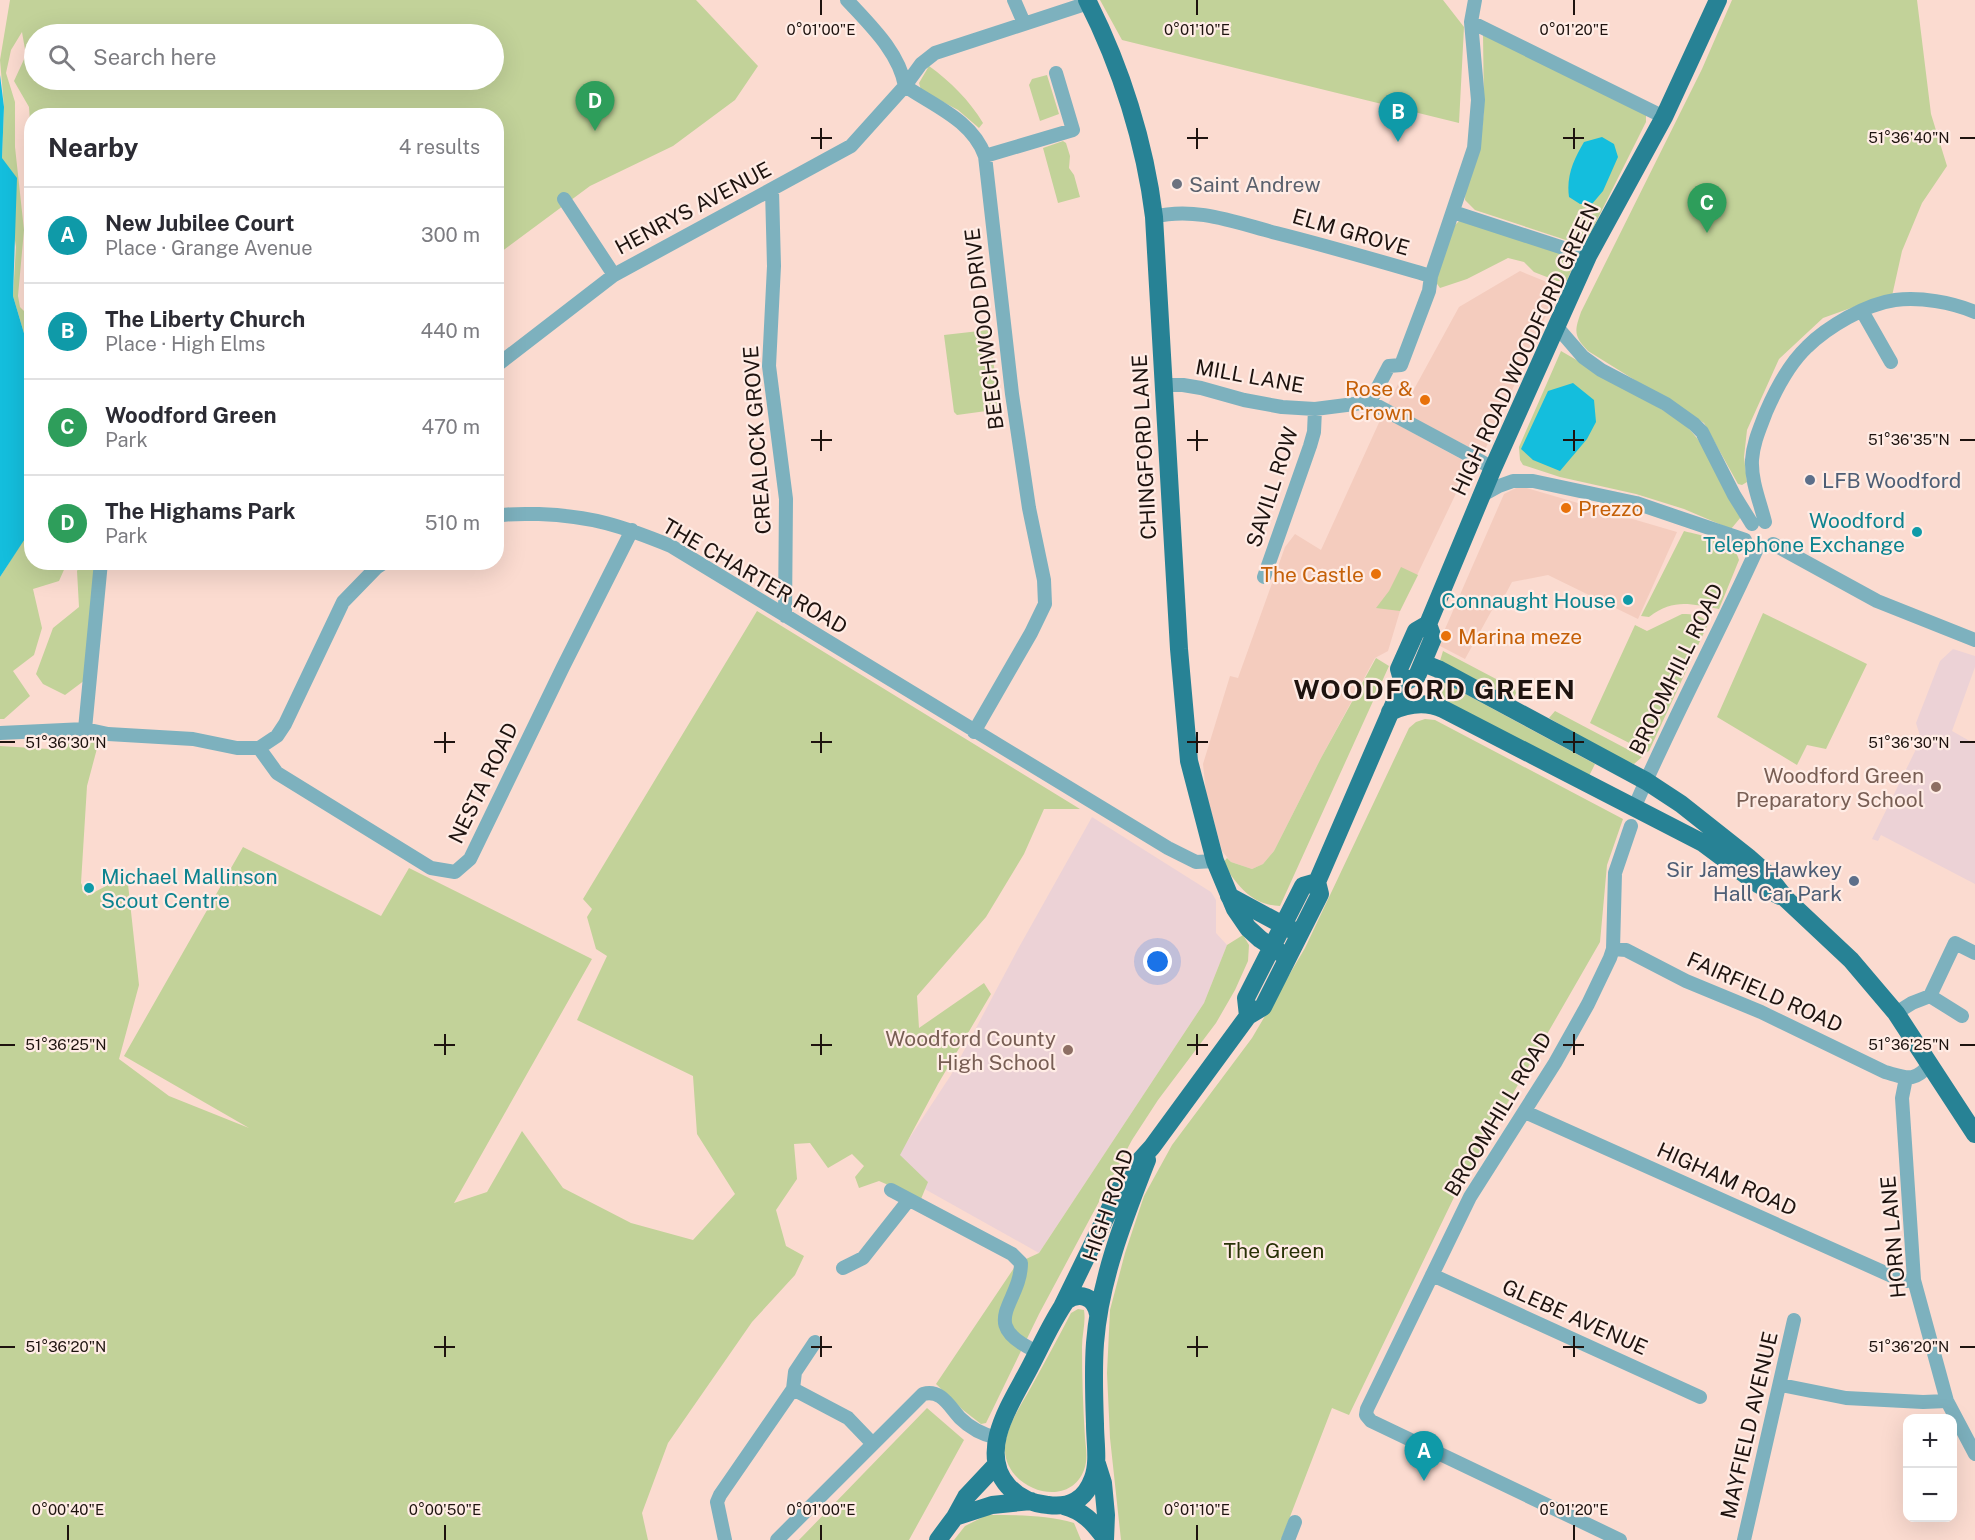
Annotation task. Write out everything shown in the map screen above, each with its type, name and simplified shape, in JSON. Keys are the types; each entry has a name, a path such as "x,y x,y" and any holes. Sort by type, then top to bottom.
{"main road":[{"name":"HIGH ROAD WOODFORD GREEN","path":"1403,683 1399,669 1416,631 1428,624 1493,468 1588,256 1664,117 1718,0"},
{"name":"CHINGFORD LANE","path":"1088,1 1103,32 1122,83 1151,188 1179,649 1189,761 1215,861 1235,909 1248,928 1280,953"},
{"name":"HIGH ROAD WOODFORD GREEN","path":"1152,1148 1248,1016 1263,1007 1280,953 1291,930 1303,886 1317,882 1403,683 1417,676 1433,638 1428,624"},
{"path":"1423,663 1533,719 1646,781 1681,804 1748,856 1786,899 1851,960 1896,1013 1975,1134"},
{"path":"1390,712 1414,704 1435,705 1703,843 1758,884 1786,899"},
{"path":"1229,896 1291,930"},
{"name":"HIGH ROAD","path":"997,1464 996,1449 1005,1416 1118,1192 1133,1168 1152,1148"},
{"name":"HIGH ROAD","path":"1096,1459 1094,1364 1098,1314 1118,1236 1152,1148"},
{"path":"1062,1307 1071,1297 1084,1296 1095,1303 1098,1314"},
{"path":"1064,1506 1074,1503 1087,1491 1096,1459"},
{"path":"1096,1459 1103,1483 1106,1515 1105,1538"},
{"path":"938,1540 966,1497 997,1464 1006,1484 1012,1491 1031,1501 1064,1506 1081,1512 1091,1520 1105,1538"},
{"path":"955,1517 992,1505 1031,1501"}],"street":[{"path":"847,0 884,41 902,72 905,86"},
{"path":"1014,0 1024,23"},
{"path":"1475,0 1470,22 1478,100 1474,148 1431,276 1429,291 1401,365 1389,366 1370,402 1493,468"},
{"name":"HENRYS AVENUE","path":"504,360 614,275 851,146 905,86 921,64 935,53 1088,1"},
{"path":"1470,22 1664,117"},
{"path":"985,156 1073,130 1056,74"},
{"name":"BEECHWOOD DRIVE","path":"905,86 957,119 980,142 985,156 1011,394 1029,508 1044,580 1045,604 1031,633 974,732"},
{"name":"CREALOCK GROVE","path":"772,190 774,266 769,366 786,499 785,616"},
{"path":"564,199 614,275"},
{"path":"1453,212 1588,256"},
{"name":"ELM GROVE","path":"1154,217 1173,214 1211,216 1351,252 1431,276"},
{"path":"1758,523 1752,461 1757,434 1784,378 1808,346 1832,327 1862,311 1894,300 1952,304 1975,312"},
{"path":"1862,311 1891,362"},
{"path":"1557,327 1583,357 1601,370 1666,404 1702,432 1734,495 1758,523 1772,526 1773,544 1764,551 1756,551 1748,546 1745,540 1746,532 1758,523"},
{"name":"MILL LANE","path":"1163,386 1183,385 1244,400 1315,409 1370,402"},
{"name":"SAVILL ROW","path":"1264,577 1312,439 1315,409"},
{"path":"1482,496 1498,486 1513,481 1533,481 1636,503 1745,540"},
{"path":"1734,495 1755,486"},
{"name":"THE CHARTER ROAD","path":"504,514 573,516 603,521 671,546 974,732 1182,856 1196,862 1215,861"},
{"name":"NESTA ROAD","path":"259,747 277,773 431,868 454,872 470,859 632,530"},
{"path":"1773,544 1877,601 1975,640"},
{"name":"BROOMHILL ROAD","path":"1635,806 1725,621 1756,551"},
{"path":"85,729 100,570"},
{"path":"0,732 85,729 108,734 193,739 237,748 259,747 277,736 285,724 342,602 372,570"},
{"name":"BROOMHILL ROAD","path":"1620,1540 1371,1421 1366,1415 1470,1197 1525,1112 1588,1004 1611,958 1615,873 1631,826"},
{"path":"1896,1013 1930,996 1955,943 1975,953"},
{"name":"FAIRFIELD ROAD","path":"1613,949 1626,950 1686,981 1761,1012 1885,1072 1906,1078"},
{"path":"1930,996 1962,1016"},
{"path":"1906,1078 1913,1078 1930,1064"},
{"name":"HORN LANE","path":"1906,1078 1902,1098 1914,1280 1947,1401 1975,1454"},
{"name":"HIGHAM ROAD","path":"1525,1112 1892,1276 1906,1281 1914,1280"},
{"path":"891,1190 1012,1254 1021,1263 1021,1270 1004,1318 1010,1334 1038,1352"},
{"path":"843,1268 863,1258 908,1201"},
{"name":"GLEBE AVENUE","path":"1432,1275 1700,1397"},
{"name":"MAYFIELD AVENUE","path":"1744,1540 1794,1320"},
{"path":"725,1540 717,1502 793,1389 795,1372 815,1342"},
{"path":"1780,1385 1846,1398 1947,1401"},
{"path":"793,1389 848,1418 872,1443"},
{"path":"777,1540 923,1394 930,1392 943,1398 962,1419 981,1432 998,1438"},
{"path":"1288,1540 1294,1522"}],"shaded area":[{"path":"1520,271 1559,287 1483,454 1387,406 1398,384 1413,391 1459,307"},
{"path":"1382,416 1470,464 1400,611 1388,651 1375,658 1274,851 1263,864 1252,869 1231,862 1222,851 1206,793 1203,764 1230,676 1238,678 1285,547 1295,534 1321,550"},
{"path":"1520,486 1677,532 1638,619 1548,575 1512,582 1497,610 1492,610 1465,659 1438,645 1504,494"},
{"name":"Woodford Green Preparatory School","path":"1953,649 1975,656 1975,667 1952,731 1975,744 1975,884 1881,835 1878,841 1872,839 1921,739 1916,723 1940,661"},
{"name":"Woodford County High School","path":"1092,817 1211,892 1216,900 1216,933 1227,945 1204,1003 1039,1253 889,1169 951,1075"}],"green space":[{"path":"10,0 696,0 758,66 735,100 673,146 590,186 504,250 504,108 29,108 14,81 24,59 24,90 504,90 504,24 24,24 24,44 22,32 11,50 6,73 15,102 15,147 24,230 18,296 20,307 24,311 24,333 13,296 16,247 2,158 4,107 0,60"},
{"path":"1100,0 1443,0 1464,27 1459,123 1122,40"},
{"path":"1732,0 1917,0 1931,114 1947,166 1922,203 1902,251 1892,296 1823,318 1779,359 1747,430 1744,457 1747,482 1742,485 1738,484 1704,423 1588,351 1580,341 1576,329 1581,312 1702,69"},
{"path":"1483,34 1646,115 1646,122 1584,246 1475,210 1465,200 1466,181 1481,138 1484,110"},
{"path":"929,66 966,99 983,123 979,128 958,110 921,90 919,83"},
{"path":"1047,75 1059,114 1040,121 1029,85 1032,79"},
{"path":"1063,141 1066,143 1070,156 1069,168 1074,175 1080,197 1058,203 1043,148"},
{"path":"1460,220 1576,258 1567,281 1557,281 1534,272 1524,262 1508,258 1467,279 1440,288 1435,281 1453,227"},
{"path":"988,330 1001,409 957,415 954,412 944,335"},
{"path":"1561,351 1680,420 1690,430 1707,453 1741,517 1731,529 1684,509 1636,494 1560,477 1523,465 1520,460 1519,447"},
{"path":"1684,531 1724,543 1736,553 1739,560 1719,609 1682,604 1666,607 1649,617 1641,616"},
{"path":"24,539 24,570 64,570 59,581 33,589 42,628 34,655 13,671 30,696 4,719 0,719 0,577"},
{"path":"1401,567 1418,575 1400,611 1376,608 1389,591"},
{"path":"94,570 85,680 65,695 43,684 36,674 53,628 79,607 77,571"},
{"path":"757,611 1080,809 1044,809 1024,854 986,917 917,996 919,1028 984,983 991,994 938,1084 900,1155 928,1182 921,1199 879,1181 859,1188 855,1177 864,1166 852,1154 828,1168 810,1143 794,1144 797,1179 776,1210 786,1246 804,1256 795,1275 752,1322 668,1443 642,1513 648,1540 0,1540 0,746 49,749 64,744 99,741 87,786 81,883 87,896 127,875 139,985 119,1059 169,1096 249,1128 124,1056 243,847 381,916 409,868 592,959 454,1203 487,1192 522,1131 563,1188 631,1223 693,1240 735,1194 697,1134 693,1076 577,1020 607,956 596,949 587,917 592,909 583,899"},
{"path":"1763,613 1867,664 1826,749 1807,745 1797,765 1717,717"},
{"path":"1682,614 1696,615 1708,622 1649,751 1590,723 1635,625 1647,631"},
{"path":"1443,651 1515,689 1514,698 1510,699 1439,664"},
{"path":"1376,658 1389,666 1280,906 1261,902 1240,886 1223,863 1227,858 1231,862 1252,869 1263,864 1274,851 1321,758"},
{"path":"1443,682 1595,764 1589,776 1435,700"},
{"path":"1555,711 1642,757 1634,764 1617,758 1549,718"},
{"name":"The Green","path":"1425,719 1435,720 1623,819 1607,865 1600,942 1458,1189 1349,1415 1332,1408 1281,1540 1121,1540 1110,1438 1107,1373 1110,1310 1125,1253 1144,1196 1172,1145 1252,1038 1305,948 1409,728"},
{"path":"1243,935 1249,945 1248,961 1235,990 1216,1023 1158,1100 1132,1140 1039,1314 986,1423 981,1424 936,1384 1014,1268 1039,1253 1204,1003 1227,945"},
{"path":"1078,1309 1084,1310 1082,1358 1085,1466 1076,1483 1065,1490 1051,1492 1038,1490 1025,1484 1014,1474 1007,1462 1006,1440 1014,1417 1071,1313"},
{"path":"927,1408 964,1440 909,1540 799,1540"},
{"path":"987,1515 1020,1515 1063,1520 1074,1523 1081,1540 954,1540 965,1526"}],"water":[{"path":"0,75 4,107 2,158 17,178 13,296 24,333 24,540 0,577"},
{"path":"1602,137 1614,144 1618,157 1603,191 1592,204 1580,204 1569,197 1568,189 1572,168 1584,142"},
{"path":"1573,383 1594,400 1596,422 1587,439 1560,471 1533,460 1521,449 1548,391"}],"place":[{"name":"The Highams Park","path":"595,131"},
{"name":"The Liberty Church","path":"1398,142"},
{"name":"Saint Andrew","path":"1177,184"},
{"name":"Woodford Green","path":"1707,233"},
{"name":"Rose & Crown","path":"1425,400"},
{"name":"LFB Woodford","path":"1810,480"},
{"name":"Prezzo","path":"1566,508"},
{"name":"Woodford Telephone Exchange","path":"1917,532"},
{"name":"The Castle","path":"1376,574"},
{"name":"Connaught House","path":"1628,600"},
{"name":"Marina meze","path":"1446,636"},
{"name":"Woodford Green Preparatory School","path":"1936,787"},
{"name":"Sir James Hawkey Hall Car Park","path":"1854,881"},
{"name":"Michael Mallinson Scout Centre","path":"89,888"},
{"name":"Woodford County High School","path":"1068,1050"},
{"name":"New Jubilee Court","path":"1424,1481"}],"district":[{"name":"WOODFORD GREEN","path":"1435,689"}]}
